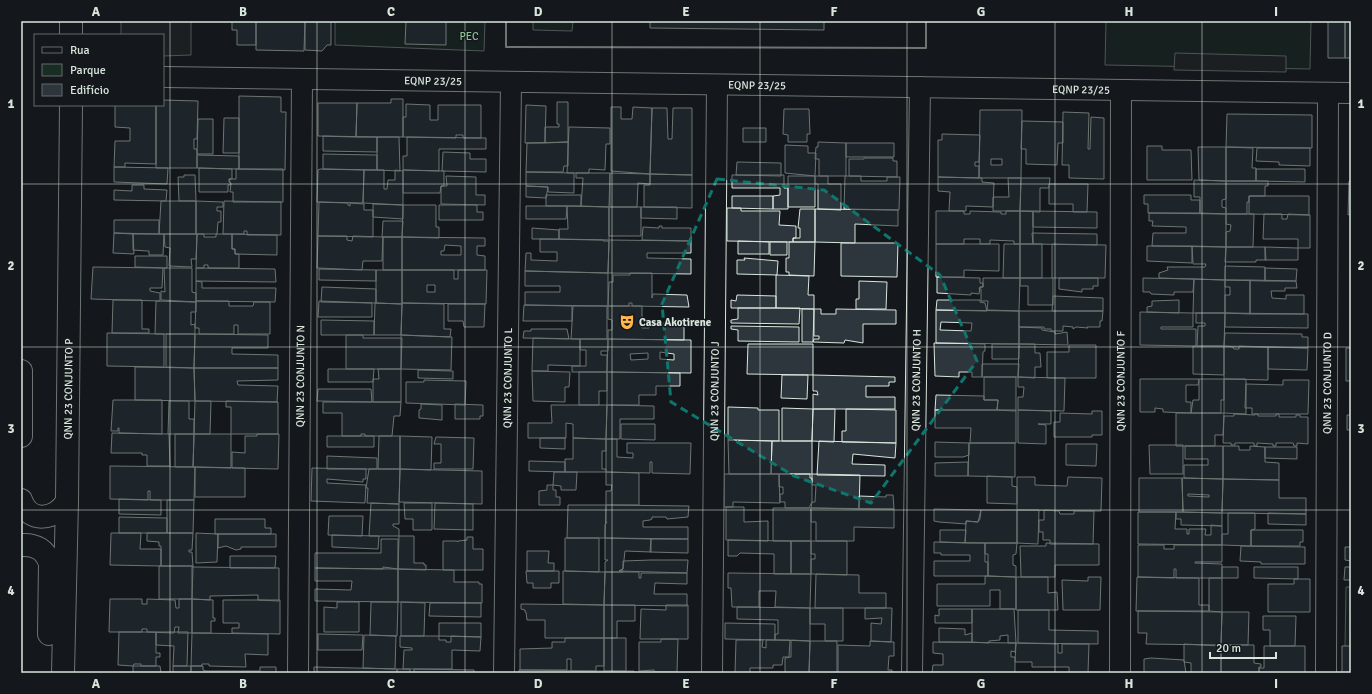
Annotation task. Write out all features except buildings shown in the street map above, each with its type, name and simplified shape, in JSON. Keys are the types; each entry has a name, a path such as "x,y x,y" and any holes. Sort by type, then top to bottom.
{"main road":[{"path":"70,34 71,21"},
{"name":"QNN 23 CONJUNTO P","path":"63,673 67,501 71,106"},
{"path":"21,371 21,436"},
{"path":"21,500 27,510 41,517 57,513 67,501"},
{"path":"21,545 37,546 43,551 50,564 48,673"}],"street":[{"name":"EQNP 23/25","path":"164,77 510,83 1351,93"},
{"name":"QNN 23 CONJUNTO N","path":"298,673 302,79"},
{"name":"QNN 23 CONJUNTO L","path":"504,673 510,83"},
{"name":"QNN 23 CONJUNTO J","path":"712,673 717,85"},
{"name":"QNN 23 CONJUNTO H","path":"912,673 920,87"},
{"name":"QNN 23 CONJUNTO F","path":"1120,673 1121,90"},
{"name":"QNN 23 CONJUNTO D","path":"1326,673 1328,93"}],"highlighted area":[{"path":"717,179 824,190 940,275 977,361 871,503 794,476 671,402 662,304"}],"green space":[{"name":"PEC","path":"335,21 485,21 484,51 335,45"},
{"path":"533,21 573,21 572,31 533,30"},
{"path":"1106,21 1311,21 1310,69 1105,65"},
{"path":"1346,587 1351,587 1351,647 1345,647"}],"shaded area":[{"path":"121,21 191,21 191,55 164,56 164,34 121,34"},
{"path":"1175,53 1286,56 1286,72 1174,70"}],"wall":[{"path":"506,21 506,47 926,48 926,21"}],"place":[{"name":"Casa Akotirene","path":"627,322"}]}
